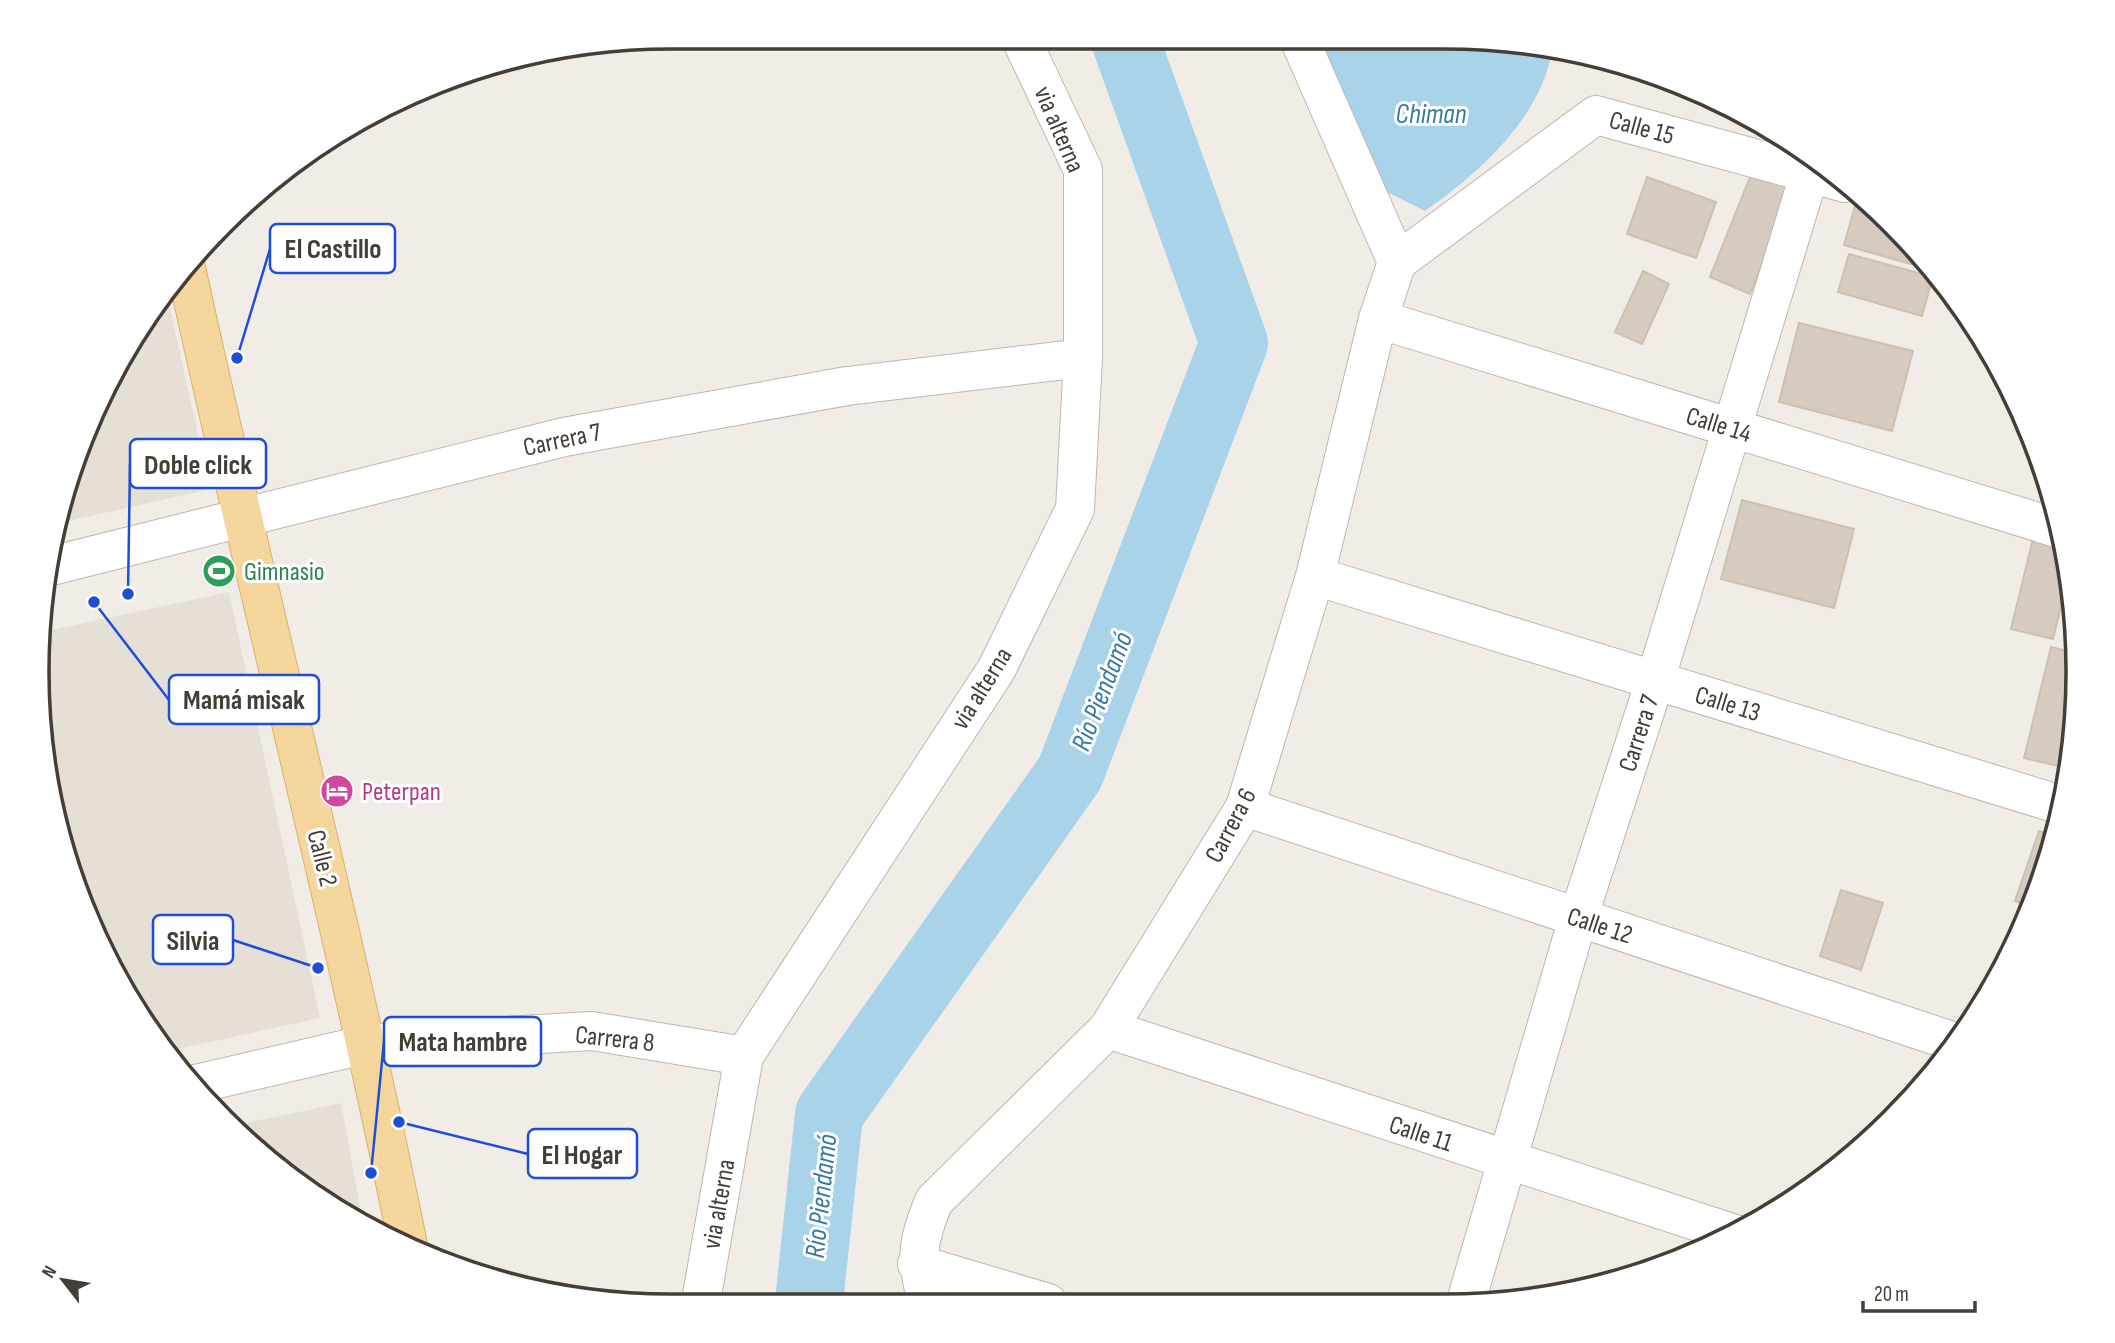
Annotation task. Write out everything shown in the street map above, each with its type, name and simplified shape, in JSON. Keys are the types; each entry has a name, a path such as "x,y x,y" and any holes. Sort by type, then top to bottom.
{"main road":[{"name":"Calle 2","path":"189,279 241,520 368,1044 406,1235"}],"street":[{"name":"via alterna","path":"702,1294 744,1056 996,670 1075,509 1083,358 1083,170 1026,49"},
{"path":"1304,49 1397,262"},
{"name":"Calle 15","path":"1397,262 1597,115 1809,168"},
{"name":"Carrera 7","path":"1469,1293 1578,918 1656,681 1733,428 1821,177"},
{"name":"Carrera 6","path":"925,1294 917,1264 922,1230 934,1201 1108,1029 1245,807 1315,576 1378,319 1397,262"},
{"name":"Calle 14","path":"1378,319 2048,524"},
{"name":"Carrera 7","path":"59,564 564,437 847,386 1083,358"},
{"name":"Calle 13","path":"1315,576 2052,802"},
{"name":"Calle 12","path":"1245,807 1945,1039"},
{"name":"Calle 11","path":"1108,1029 1720,1229"},
{"name":"Carrera 8","path":"203,1082 368,1044 592,1031 744,1056"},
{"path":"917,1264 1018,1294"}],"shaded area":[{"path":"169,305 210,489 67,521 82,471 113,396 132,360"},
{"path":"229,592 320,1018 177,1049 154,1017 132,983 96,910 70,833 54,753 50,712 50,630"},
{"path":"341,1103 361,1212 293,1165 244,1124"}],"water":[{"name":"Chiman","path":"1324,49 1484,50 1550,58 1546,75 1521,121 1486,161 1446,196 1425,211 1385,191"}],"building":[{"path":"1752,172 1793,188 1750,294 1710,277"},
{"path":"1647,177 1716,202 1696,258 1627,234"},
{"path":"1855,206 1884,231 1915,265 1844,245"},
{"path":"1849,254 1922,274 1931,285 1922,316 1838,292"},
{"path":"1643,271 1669,284 1642,344 1615,332"},
{"path":"1799,323 1913,351 1892,431 1779,402"},
{"path":"1742,500 1854,529 1834,608 1721,579"},
{"path":"2038,518 2047,520 2062,602 2053,639 2011,629"},
{"path":"2051,647 2065,650 2065,712 2059,766 2024,758"},
{"path":"2039,831 2045,833 2021,904 2015,901"},
{"path":"1841,890 1883,903 1861,970 1820,956"}],"waterway":[{"name":"Río Piendamó","path":"810,1294 829,1114 1070,773 1234,343 1128,49"}],"place":[{"name":"El Castillo","path":"237,358"},
{"name":"Gimnasio","path":"219,571"},
{"name":"Doble click","path":"128,594"},
{"name":"Mamá misak","path":"94,602"},
{"name":"Peterpan","path":"337,791"},
{"name":"Silvia","path":"318,968"},
{"name":"El Hogar","path":"399,1122"},
{"name":"Mata hambre","path":"371,1173"}]}
